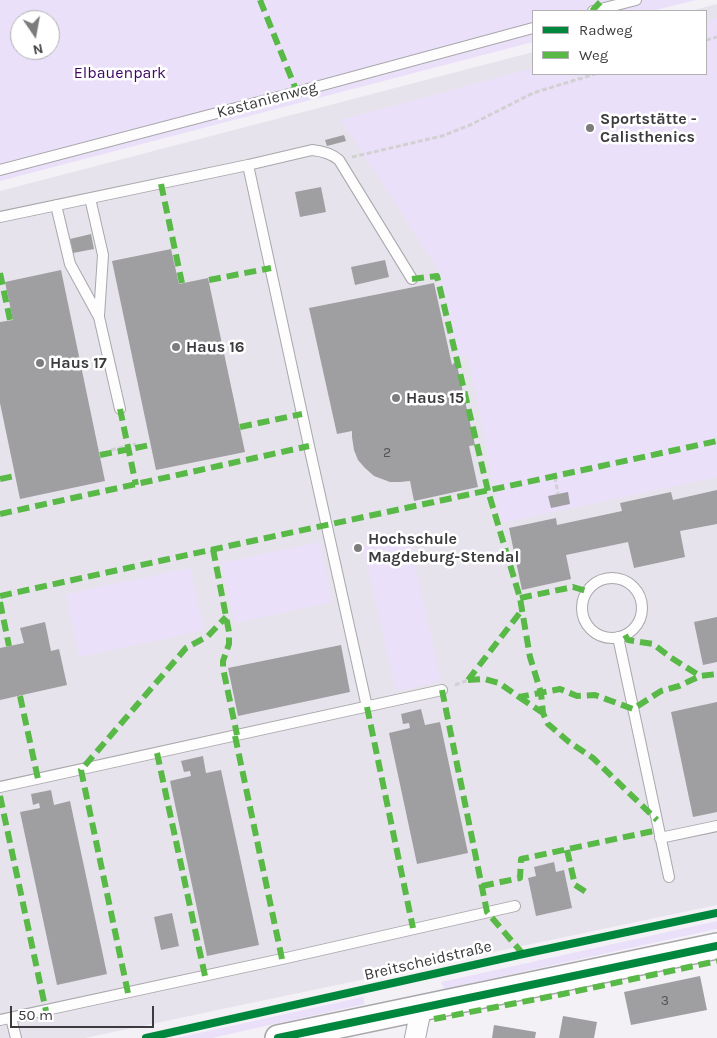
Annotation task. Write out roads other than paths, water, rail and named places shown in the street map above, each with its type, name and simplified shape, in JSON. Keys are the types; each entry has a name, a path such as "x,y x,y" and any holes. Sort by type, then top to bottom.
{"street":[{"path":"278,1038 717,946"},
{"path":"415,1038 421,1009"}],"lane":[{"path":"597,10 636,0"},
{"name":"Kastanienweg","path":"0,170 532,28"},
{"path":"0,217 312,150 326,152 339,160 412,280"},
{"path":"248,165 367,707"},
{"path":"90,198 103,256 99,317"},
{"path":"56,205 70,264 99,317 120,409"},
{"path":"605,578 617,578 628,582 636,590 641,601 642,612 637,624 631,631 618,637 606,637 595,633 587,625 582,614 582,602 586,591 594,583 605,578"},
{"path":"618,637 669,877"},
{"path":"0,788 442,690"},
{"path":"660,838 717,826"},
{"path":"0,1020 515,906"},
{"path":"11,1018 16,1038"}],"place":[{"name":"Sportstätte - Calisthenics","path":"590,128"},
{"name":"Haus 16","path":"176,347"},
{"name":"Haus 17","path":"40,363"},
{"name":"Haus 15","path":"396,398"},
{"name":"Hochschule Magdeburg-Stendal","path":"358,548"}],"park label":[{"name":"Elbauenpark","path":"120,73"}]}
